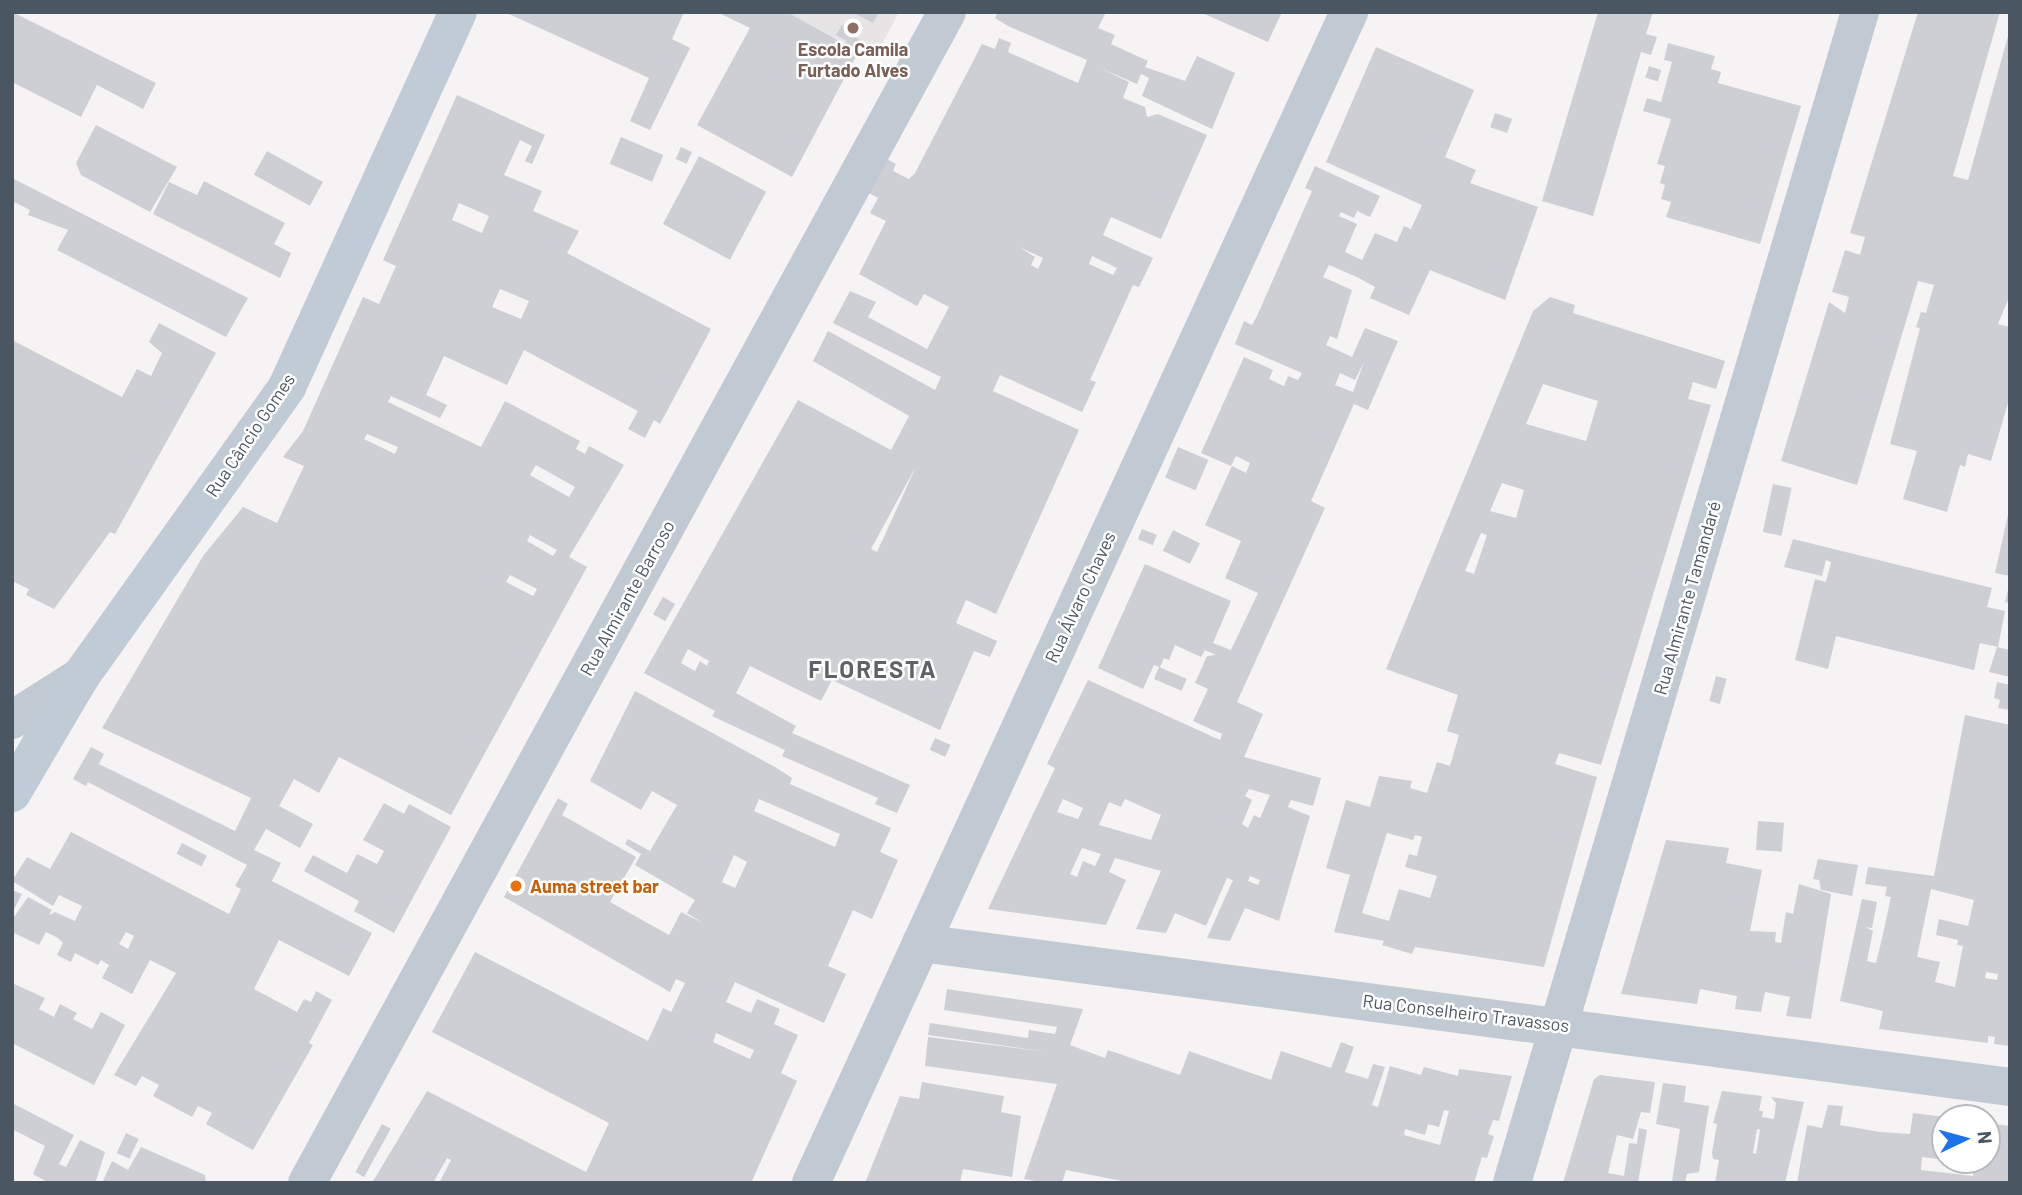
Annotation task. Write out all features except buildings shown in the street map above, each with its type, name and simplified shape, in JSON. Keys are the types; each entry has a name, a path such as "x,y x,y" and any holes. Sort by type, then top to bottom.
{"street":[{"name":"Rua Câncio Gomes","path":"15,782 81,676 288,387 458,12"},
{"name":"Rua Almirante Barroso","path":"307,1183 947,12"},
{"name":"Rua Álvaro Chaves","path":"811,1183 1349,12"},
{"name":"Rua Almirante Tamandaré","path":"1512,1183 1860,12"},
{"path":"12,720 81,676"},
{"name":"Rua Conselheiro Travassos","path":"921,943 1560,1025 2010,1087"}],"shaded area":[{"name":"Escola Camila Furtado Alves","path":"787,12 899,12 874,59"}],"place":[{"name":"Escola Camila Furtado Alves","path":"853,28"},
{"name":"Auma street bar","path":"516,886"}],"district":[{"name":"FLORESTA","path":"873,669"}]}
